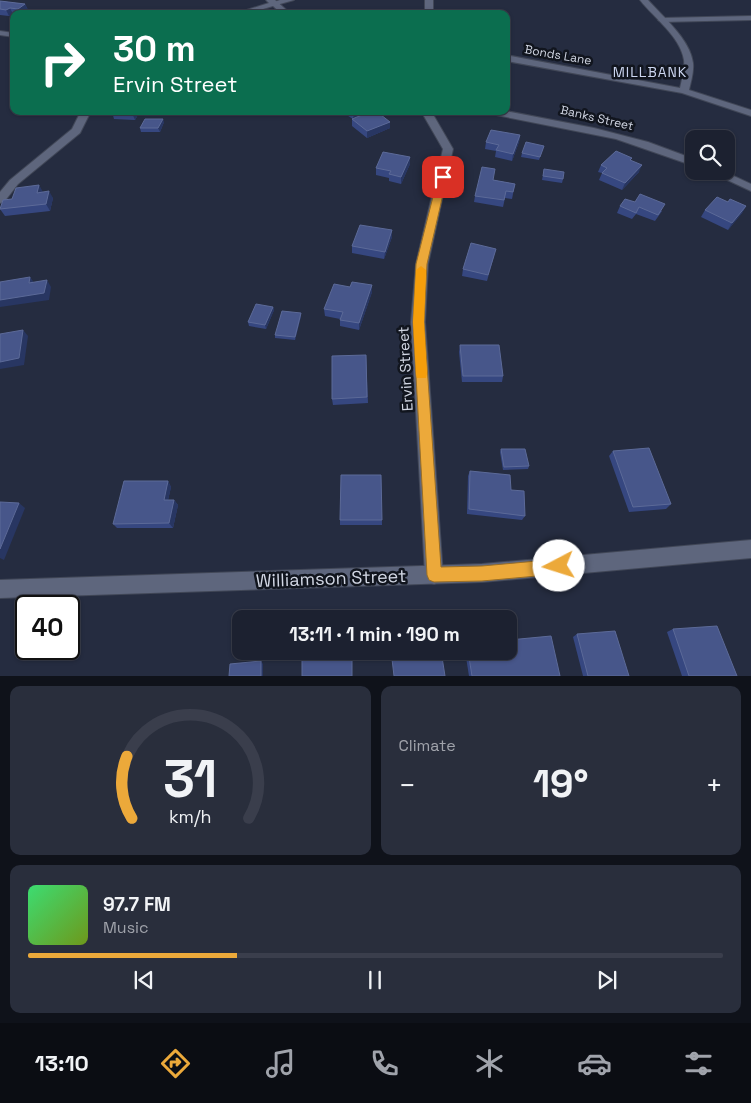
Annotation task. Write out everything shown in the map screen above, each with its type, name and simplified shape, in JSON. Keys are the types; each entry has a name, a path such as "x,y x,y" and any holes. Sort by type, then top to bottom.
{"street":[{"path":"249,10 272,2 290,0"},
{"path":"644,0 681,44 688,57 689,68 684,91"},
{"path":"272,2 282,10"},
{"name":"Bonds Lane","path":"510,59 684,91 751,113"},
{"path":"0,199 14,182 76,131 84,115"},
{"name":"Ervin Street","path":"428,115 448,149 422,264 418,322 434,575"},
{"name":"Banks Street","path":"510,115 619,136 685,159"},
{"path":"733,180 751,188"},
{"name":"Williamson Street","path":"0,589 482,573 751,549"}],"lane":[{"path":"661,20 751,18"}],"building":[{"path":"0,1 25,4 18,9 10,8 6,10 0,9"},
{"path":"362,115 381,115 390,122 367,131 352,119"},
{"path":"145,119 163,119 158,128 140,128"},
{"path":"491,130 520,135 513,154 496,150 499,145 486,142"},
{"path":"526,142 544,146 540,157 522,153"},
{"path":"616,151 642,165 625,183 602,173 607,168 601,165"},
{"path":"383,152 410,157 401,177 389,174 391,171 376,168"},
{"path":"482,167 495,169 493,180 515,184 513,192 506,191 504,200 475,196"},
{"path":"544,169 564,172 563,179 543,176"},
{"path":"39,185 37,193 49,191 46,204 0,209 3,200 12,199 16,188"},
{"path":"640,194 665,204 658,215 639,207 636,213 620,206 625,199 635,202"},
{"path":"717,197 728,202 730,199 746,206 732,223 705,210"},
{"path":"360,225 392,230 385,252 352,246"},
{"path":"471,243 496,249 488,275 463,269"},
{"path":"30,277 29,283 47,280 44,293 0,300 0,282"},
{"path":"352,282 372,285 359,323 340,320 343,312 324,309 334,284 350,287"},
{"path":"256,304 273,307 265,325 248,322"},
{"path":"282,311 301,313 295,337 275,335"},
{"path":"23,330 19,358 0,362 0,334"},
{"path":"460,345 499,345 503,376 463,376"},
{"path":"366,355 367,397 332,399 332,356"},
{"path":"649,448 671,504 633,507 613,451"},
{"path":"501,449 525,449 529,466 504,467"},
{"path":"470,471 510,475 511,490 524,491 525,516 469,509"},
{"path":"341,475 381,475 382,520 340,520"},
{"path":"124,481 168,481 164,500 174,500 169,523 113,524"},
{"path":"0,502 19,503 0,549"},
{"path":"717,626 737,676 689,676 673,629"},
{"path":"615,631 629,676 588,676 577,634"},
{"path":"551,636 560,676 472,676 469,660 517,660 517,639"},
{"path":"302,660 352,660 352,676 302,676"},
{"path":"392,660 442,660 445,676 394,676"},
{"path":"261,661 261,676 229,676 230,664"}],"slow traffic":[{"path":"421,270 418,322 421,374"}],"district":[{"name":"MILLBANK","path":"650,72"}],"route":[{"path":"443,177 422,264 418,322 434,575 559,566"}]}
